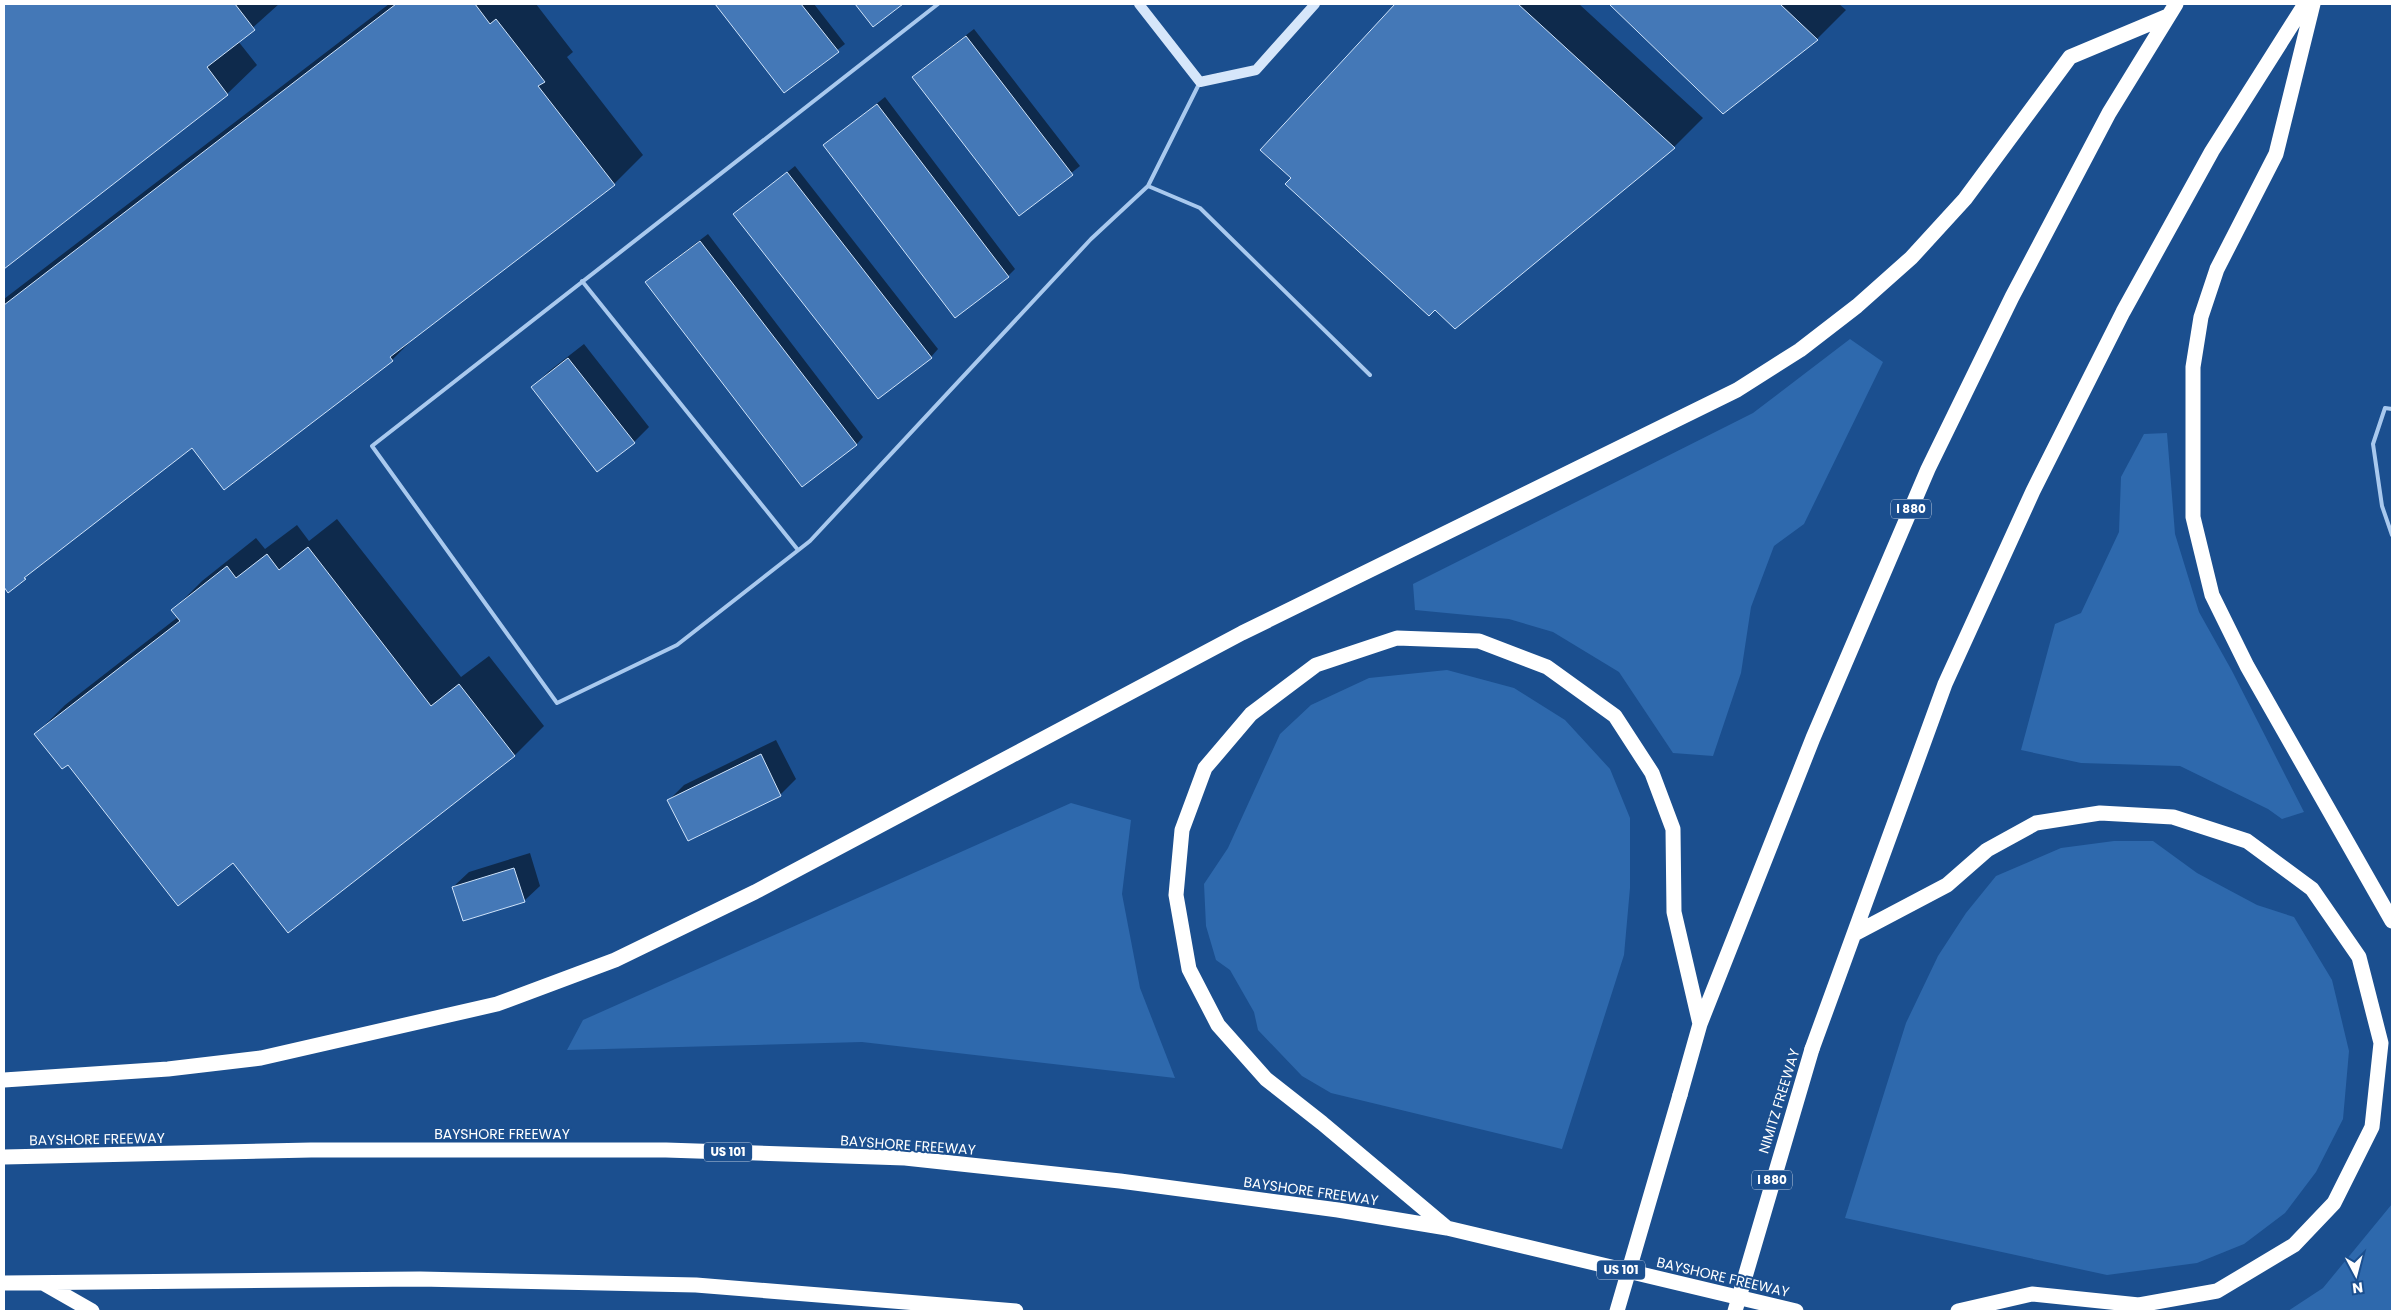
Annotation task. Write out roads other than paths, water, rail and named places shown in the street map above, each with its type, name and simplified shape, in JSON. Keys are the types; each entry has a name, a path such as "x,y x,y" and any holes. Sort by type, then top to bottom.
{"highway":[{"name":"I 880","path":"1856,933 1945,684 2033,491 2123,312 2212,151 2305,4"},
{"path":"2313,4 2276,154 2217,269 2200,317 2193,367 2193,517 2212,595 2247,666 2392,921"},
{"name":"I 880","path":"1617,1311 1700,1024 1813,738 1928,469 2012,297 2109,113 2172,10"},
{"path":"4,1080 168,1069 261,1058 497,1004 615,960 756,892 1242,633 1737,390 1800,350 1857,306 1911,258 1965,199 2070,57 2172,10"},
{"path":"1447,1228 1322,1123 1266,1079 1218,1025 1189,969 1176,895 1182,830 1206,768 1250,714 1316,665 1397,638 1479,641 1547,667 1615,716 1652,773 1673,829 1674,912 1700,1024"},
{"path":"1856,933 1947,885 1987,850 2036,823 2100,812 2173,816 2247,841 2312,889 2359,957 2381,1043 2372,1127 2334,1203 2294,1245 2217,1291 2139,1305 2032,1294 1958,1311"},
{"name":"NIMITZ FREEWAY","path":"1735,1311 1812,1049 1856,933"},
{"name":"BAYSHORE FREEWAY","path":"4,1157 311,1150 666,1150 905,1158 1120,1181 1338,1210 1447,1228 1796,1311"},
{"path":"4,1283 420,1279 696,1285 1016,1311"},
{"path":"42,1282 92,1311"}],"street":[{"path":"1139,4 1200,82 1256,70 1316,4"}],"lane":[{"path":"938,4 372,446 556,703 677,645 810,541 1091,239 1148,186 1200,82"},
{"path":"1148,186 1200,208 1370,375"},
{"path":"582,281 798,550"},
{"path":"2392,409 2386,408 2373,444 2382,506 2392,534"}]}
